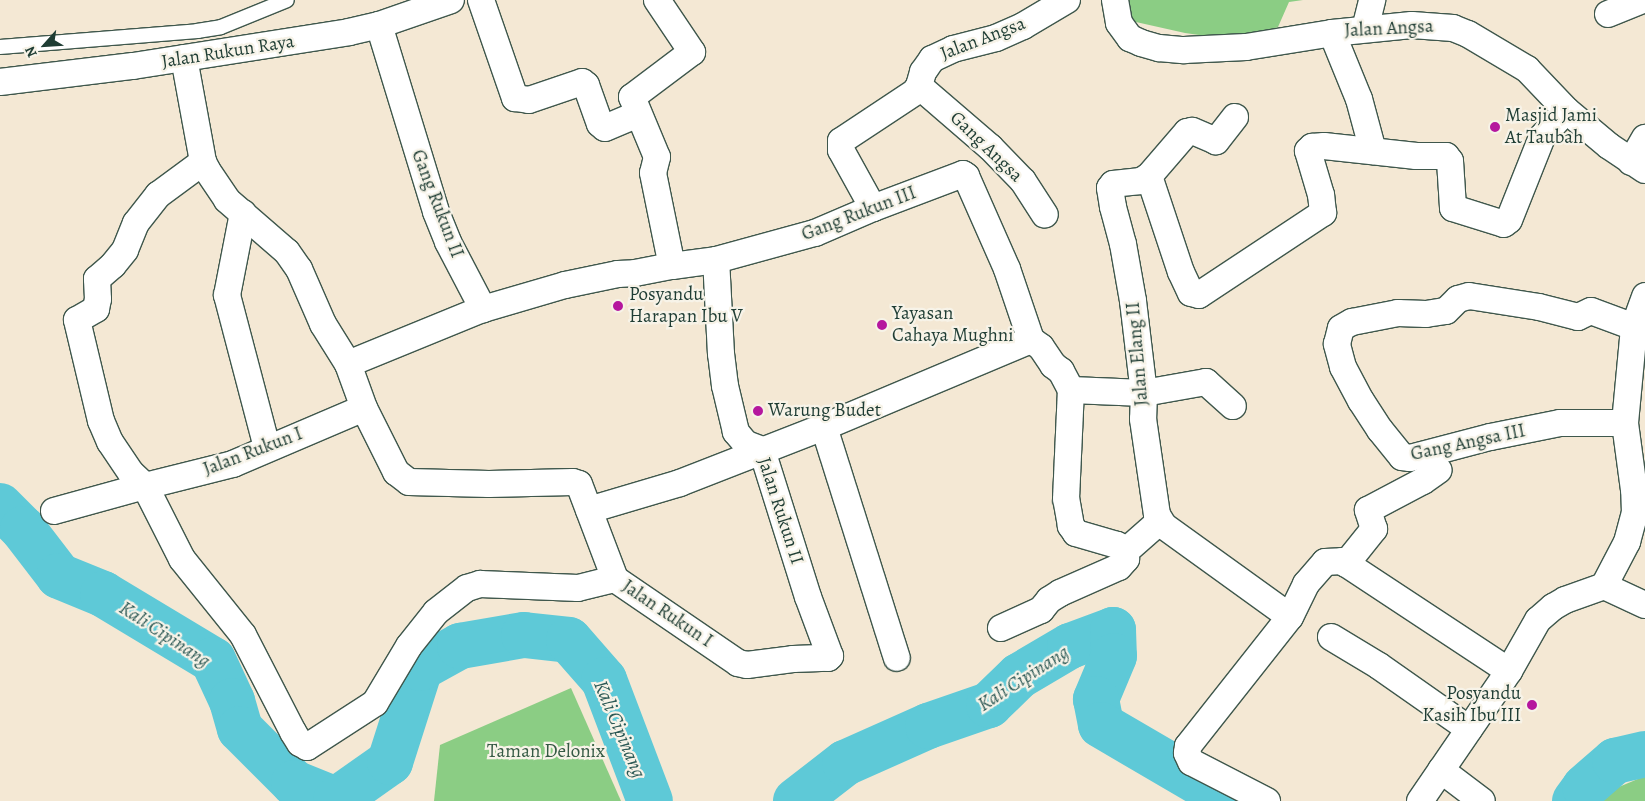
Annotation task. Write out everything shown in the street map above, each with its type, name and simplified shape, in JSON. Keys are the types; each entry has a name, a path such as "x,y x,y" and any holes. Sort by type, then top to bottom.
{"street":[{"name":"Jalan Rukun Raya","path":"0,82 304,40 379,24 451,0"},
{"path":"481,0 511,89 516,98 529,100 582,82 586,85 600,124 605,128 638,114"},
{"path":"348,364 483,309 565,285 618,274 672,266 653,173 657,157 632,97 692,52 657,0"},
{"name":"Jalan Angsa","path":"1115,0 1119,23 1123,31 1141,44 1159,48 1214,51 1332,33 1437,25 1468,34 1527,70 1566,110 1638,166"},
{"path":"1365,30 1372,0"},
{"path":"1608,14 1643,0"},
{"name":"Jalan Angsa","path":"917,89 923,72 932,58 953,49 1000,36 1023,26 1064,1"},
{"name":"Gang Rukun II","path":"379,24 436,212 448,242 483,309"},
{"path":"1332,33 1359,99 1373,151"},
{"name":"Jalan Rukun I","path":"184,58 203,162 223,194 287,252 311,292 323,324 348,364 364,408 396,472 410,482 489,484 573,482 581,488 615,579 738,663 747,665 793,659 830,657 808,597"},
{"path":"873,208 841,150 841,141 917,89"},
{"name":"Gang Angsa","path":"917,89 990,147 1016,174 1044,215"},
{"path":"1235,117 1216,141 1192,131 1187,132 1148,176 1181,272 1191,292 1199,294 1323,213 1321,194 1308,151 1310,148 1324,146 1416,156 1446,156 1450,160 1453,208 1504,224 1509,220 1513,212 1542,137 1566,110"},
{"path":"1638,166 1645,138"},
{"path":"203,162 158,196 136,223 125,250 113,265 97,279 98,299 96,309 77,320 101,421 110,442 131,473 145,486 182,559 243,635 292,732 300,743 308,747 375,703 382,695 401,656 436,612 467,588 480,584 578,588 615,579"},
{"name":"Gang Rukun III","path":"672,266 716,260 816,233 873,208 963,174 966,176 1007,270 1032,340"},
{"name":"Jalan Elang II","path":"1148,176 1141,181 1113,184 1110,188 1133,301 1154,502 1160,521"},
{"path":"243,213 226,295 267,448"},
{"name":"Jalan Rukun II","path":"716,260 721,354 725,386 736,432 746,444 762,450 808,597"},
{"name":"Gang Angsa III","path":"1625,423 1560,423 1490,437 1410,458 1402,457 1380,430 1343,367 1337,344 1338,334 1343,326 1364,318 1398,313 1426,314 1446,311 1464,297 1477,296 1539,307 1578,317 1593,312 1634,327"},
{"path":"1420,801 1509,671 1538,620 1553,607 1565,600 1604,586 1628,542 1635,513 1634,490 1625,423 1634,327 1645,296"},
{"path":"589,510 680,483 824,427 1032,340 1041,347 1053,365 1061,371 1072,390 1066,499 1070,526 1076,533 1117,545 1126,551"},
{"path":"1072,390 1144,393 1206,382 1233,406"},
{"name":"Jalan Rukun I","path":"54,511 233,464 364,408"},
{"path":"824,427 897,658"},
{"path":"1267,801 1190,762 1187,753 1188,746 1290,617 1306,584 1335,563 1374,529 1368,510 1423,481 1439,470"},
{"path":"1001,628 1041,610 1049,600 1060,593 1119,567 1126,559 1126,551 1160,521 1164,526 1290,617"},
{"path":"1335,563 1509,671"},
{"path":"1604,586 1645,605"},
{"path":"1331,637 1379,666 1468,729"},
{"path":"1441,770 1482,801"}],"lane":[{"path":"0,47 197,31 221,27 287,0"}],"green space":[{"path":"1121,0 1303,0 1289,2 1278,27 1241,41 1185,33 1127,20"},
{"name":"Taman Delonix","path":"571,688 621,801 434,801 440,745"},
{"path":"1645,776 1645,801 1598,801 1602,794"}],"waterway":[{"name":"Kali Cipinang","path":"0,506 23,529 59,576 103,594 213,660 232,701 240,729 294,783 336,800 390,762 420,668 460,646 524,635 569,640 604,680 650,801"},
{"name":"Kali Cipinang","path":"796,801 845,763 928,726 989,705 1019,676 1070,646 1113,630 1114,656 1096,699 1101,725 1231,801"},
{"name":"Kali Cipinang","path":"1575,801 1585,787 1615,761 1645,754"}],"place":[{"name":"Masjid Jami At Taubah","path":"1495,127"},
{"name":"Posyandu Harapan Ibu V","path":"618,306"},
{"name":"Yayasan Cahaya Mughni","path":"882,325"},
{"name":"Warung Budet","path":"758,411"},
{"name":"Posyandu Kasih Ibu III","path":"1532,705"}]}
